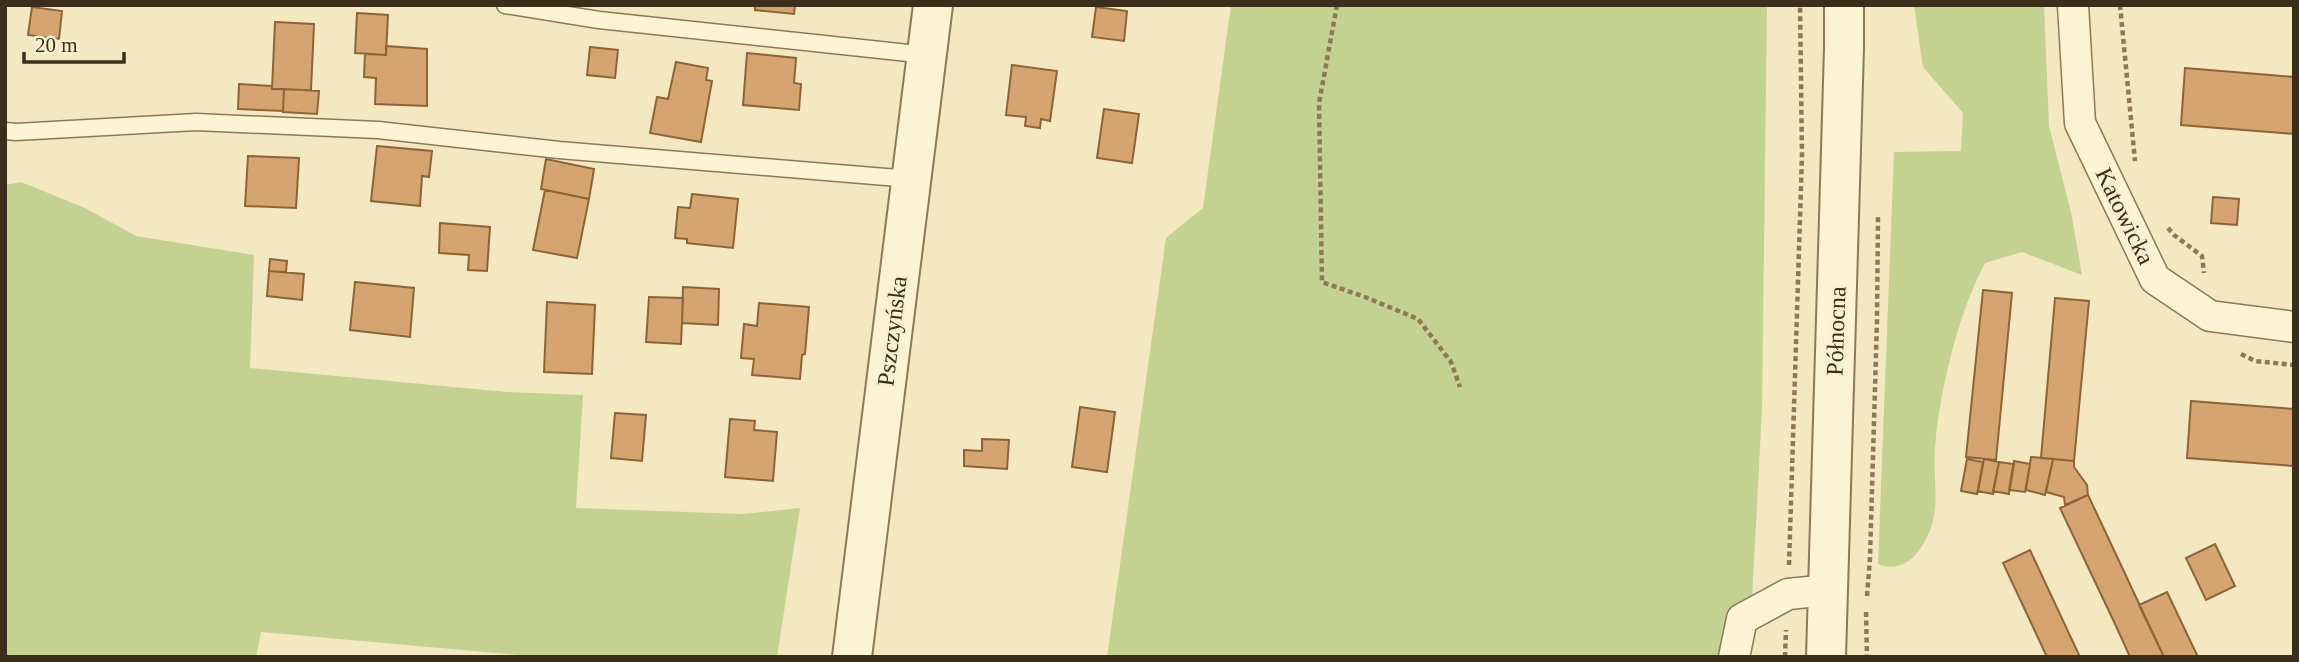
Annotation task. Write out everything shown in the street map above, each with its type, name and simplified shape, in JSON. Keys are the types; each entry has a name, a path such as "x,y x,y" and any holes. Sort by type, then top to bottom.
{"street":[{"name":"Pszczyńska","path":"852,657 933,5"},
{"name":"Północna","path":"1826,657 1844,5"},
{"name":"Katowicka","path":"2073,5 2080,123 2155,279 2210,316 2294,327"},
{"path":"1734,657 1742,619 1788,594 1829,590"}],"lane":[{"path":"505,5 599,20 927,55"},
{"path":"5,131 196,122 378,130 559,150 910,179"}],"path":[{"path":"1337,5 1319,103 1322,282 1418,319 1451,362 1460,387"},
{"path":"1785,657 1801,155 1800,5"},
{"path":"2120,5 2136,168"},
{"path":"1867,657 1866,603 1872,492 1878,210"},
{"path":"2167,226 2174,235 2202,256 2210,316 2217,340 2255,361 2294,365"}],"green space":[{"path":"1231,5 1767,5 1762,409 1749,657 1107,657 1166,238 1203,208"},
{"path":"1914,5 2044,5 2049,126 2072,217 2082,275 2022,252 1985,263 1966,305 1941,401 1934,458 1935,504 1932,526 1923,545 1913,557 1894,567 1878,564 1894,152 1961,151 1963,113 1923,67"},
{"path":"21,182 85,208 136,236 254,255 250,368 507,392 583,395 576,508 743,514 800,508 777,657 542,657 261,632 256,657 5,657 5,185"}],"building":[{"path":"755,5 795,5 794,14 755,10"},
{"path":"32,7 62,11 59,39 28,35"},
{"path":"1096,7 1127,11 1124,41 1092,37"},
{"path":"357,13 388,15 386,55 355,53"},
{"path":"275,22 314,24 311,90 272,89"},
{"path":"386,46 427,49 427,106 375,104 376,78 364,77 365,54 386,55"},
{"path":"590,47 618,50 615,78 587,75"},
{"path":"747,53 796,58 794,83 801,84 799,110 743,105"},
{"path":"676,62 708,68 706,80 712,81 701,142 650,133 657,97 668,99"},
{"path":"1012,65 1057,71 1050,121 1041,119 1040,128 1025,126 1026,117 1006,115"},
{"path":"2185,68 2294,77 2294,134 2181,125"},
{"path":"239,84 284,89 283,111 238,109"},
{"path":"284,89 319,91 317,114 283,112"},
{"path":"1104,109 1139,114 1132,163 1097,158"},
{"path":"377,146 432,151 429,177 422,176 420,206 371,201"},
{"path":"248,156 299,158 296,208 245,206"},
{"path":"546,159 594,169 589,199 541,189"},
{"path":"545,190 589,199 577,258 533,250"},
{"path":"692,194 738,199 733,248 687,243 687,239 675,238 678,207 690,208"},
{"path":"2213,197 2239,199 2237,225 2211,223"},
{"path":"440,223 490,227 487,271 468,270 469,255 439,253"},
{"path":"270,259 287,261 286,272 269,271"},
{"path":"269,271 304,274 302,300 267,296"},
{"path":"355,282 414,288 410,337 350,330"},
{"path":"683,287 719,289 718,325 682,323"},
{"path":"1983,290 2012,293 1996,460 1966,457"},
{"path":"649,297 683,298 681,344 646,342"},
{"path":"2055,298 2089,301 2074,461 2041,458"},
{"path":"547,302 595,305 592,374 544,372"},
{"path":"759,303 809,307 800,379 752,375 754,359 741,358 744,324 757,326"},
{"path":"2191,401 2294,409 2294,466 2187,458"},
{"path":"1080,407 1115,412 1107,472 1072,467"},
{"path":"615,413 646,415 642,461 611,458"},
{"path":"730,419 755,421 754,430 777,432 773,481 725,477"},
{"path":"982,439 1009,440 1007,469 964,466 964,450 982,451"},
{"path":"2031,457 2053,459 2045,495 2026,490"},
{"path":"1967,459 1983,462 1977,494 1961,491"},
{"path":"1984,459 1999,462 1993,494 1978,491"},
{"path":"2053,459 2074,461 2074,467 2087,485 2088,495 2065,505 2064,497 2046,492"},
{"path":"2014,461 2030,464 2025,492 2009,490"},
{"path":"1999,462 2014,464 2009,494 1993,491"},
{"path":"2088,495 2164,657 2130,657 2060,508"},
{"path":"2215,544 2235,586 2206,600 2186,558"},
{"path":"2030,550 2080,657 2047,657 2003,563"},
{"path":"2167,592 2198,657 2164,657 2139,605"}]}
